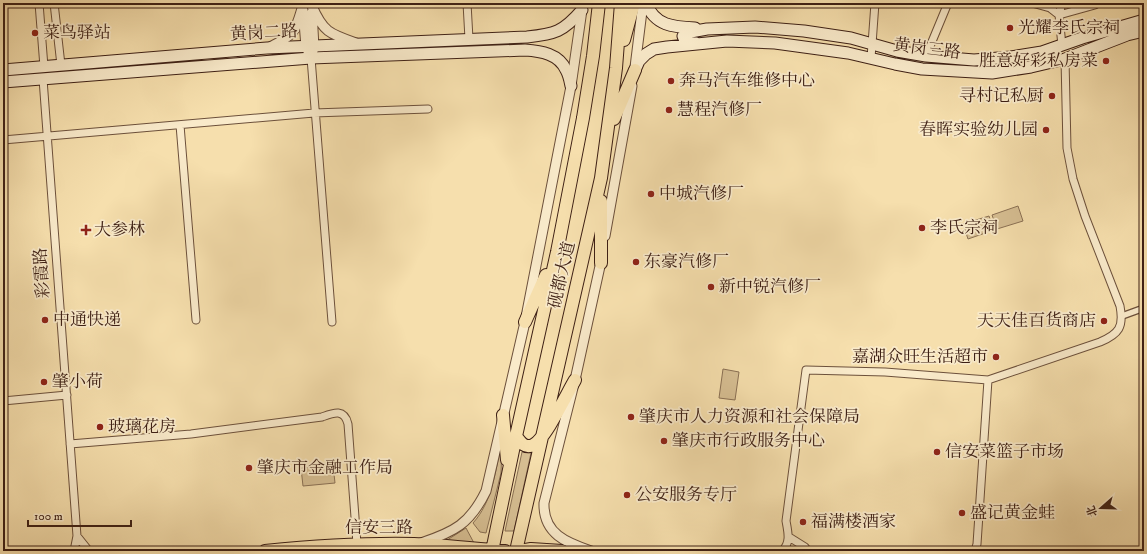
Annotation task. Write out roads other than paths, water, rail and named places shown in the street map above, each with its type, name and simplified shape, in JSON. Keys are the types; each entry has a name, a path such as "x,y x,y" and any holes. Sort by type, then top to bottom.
{"main road":[{"name":"砚都大道","path":"492,551 557,252 583,118 593,56 599,3"},
{"name":"砚都大道","path":"516,551 601,178 616,68 621,3"},
{"path":"616,68 634,3"},
{"path":"644,3 664,24 678,27 707,29"},
{"name":"黄岗二路","path":"3,70 268,48 527,37 560,31 571,23 583,7"},
{"name":"黄岗三路","path":"707,29 755,27 804,31 851,38 926,56 974,60 1011,58 1042,52 1082,38 1144,20"},
{"path":"702,44 685,41 682,36 685,32 707,29"},
{"name":"黄岗三路","path":"635,70 639,61 654,49 727,41 775,43 848,53 922,69 992,73 1031,67 1065,59 1128,35 1144,31"},
{"path":"526,50 530,44 527,37"},
{"name":"黄岗二路","path":"3,82 311,58 526,50 548,53 557,59 566,69 571,86"},
{"path":"208,53 209,66"},
{"path":"607,135 635,70"},
{"path":"601,178 601,263"},
{"path":"525,322 557,252"},
{"path":"516,436 522,445 528,446 533,445 542,438 575,380"},
{"path":"503,416 509,475"},
{"name":"信安三路","path":"265,551 357,544 388,548 416,544 505,551"},
{"path":"520,551 530,549 562,551"}],"street":[{"path":"38,3 44,67"},
{"path":"54,3 60,65"},
{"path":"466,3 469,39"},
{"path":"591,551 568,544 560,538 550,526 546,518 544,503 575,380 579,355 601,263 635,70 644,3"},
{"path":"871,58 875,3"},
{"path":"926,56 948,3"},
{"path":"1032,3 1050,8 1059,15"},
{"path":"1062,3 1059,15 1062,46"},
{"path":"1059,15 1095,5 1095,3"},
{"path":"307,4 327,31 360,45"},
{"path":"307,4 314,113 332,322"},
{"path":"268,48 292,34 307,4"},
{"path":"416,544 445,535 456,529 467,520 480,503 486,491 525,322 571,86 583,7"},
{"path":"782,551 786,548 789,537 786,521 806,370 885,372 988,380 1100,342 1118,332 1122,316 1120,306 1084,216 1072,173 1067,148 1065,59"},
{"name":"彩霞路","path":"43,79 77,536 74,551"},
{"path":"3,140 314,113 428,109"},
{"path":"180,125 196,320"},
{"path":"1122,316 1144,308"},
{"path":"977,549 988,380"},
{"path":"3,401 66,395"},
{"path":"70,444 191,434 322,417 340,413 347,418 348,424 357,544"},
{"path":"77,536 89,551"},
{"path":"789,537 805,547 808,551"}],"place":[{"name":"光耀李氏宗祠","path":"1010,28"},
{"name":"菜鸟驿站","path":"35,33"},
{"name":"胜意好彩私房菜","path":"1106,61"},
{"name":"奔马汽车维修中心","path":"671,81"},
{"name":"寻村记私厨","path":"1052,96"},
{"name":"慧程汽修厂","path":"669,110"},
{"name":"春晖实验幼儿园","path":"1046,130"},
{"name":"中城汽修厂","path":"651,194"},
{"name":"李氏宗祠","path":"922,228"},
{"name":"大参林","path":"86,230"},
{"name":"东豪汽修厂","path":"636,262"},
{"name":"新中锐汽修厂","path":"711,287"},
{"name":"中通快递","path":"45,320"},
{"name":"天天佳百货商店","path":"1104,321"},
{"name":"嘉湖众旺生活超市","path":"996,357"},
{"name":"肇小荷","path":"44,382"},
{"name":"肇庆市人力资源和社会保障局","path":"631,417"},
{"name":"玻璃花房","path":"100,427"},
{"name":"肇庆市行政服务中心","path":"664,441"},
{"name":"信安菜篮子市场","path":"937,452"},
{"name":"肇庆市金融工作局","path":"249,468"},
{"name":"公安服务专厅","path":"627,495"},
{"name":"盛记黄金蛙","path":"962,513"},
{"name":"福满楼酒家","path":"803,522"}]}
